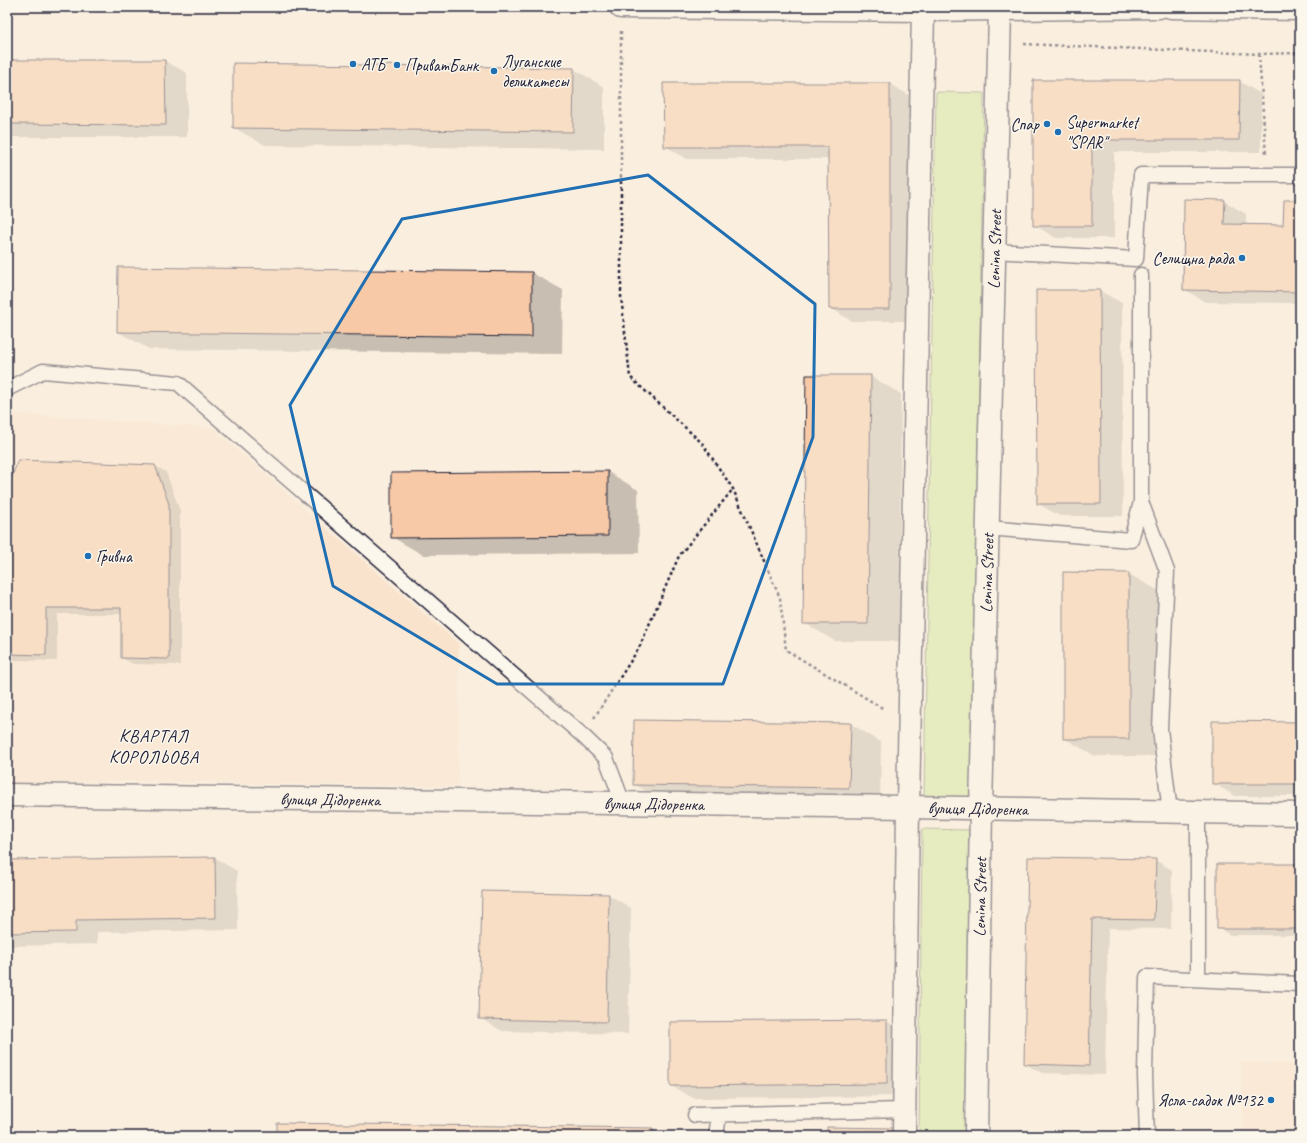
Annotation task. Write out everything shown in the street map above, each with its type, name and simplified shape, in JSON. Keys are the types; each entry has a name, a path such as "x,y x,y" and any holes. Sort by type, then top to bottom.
{"street":[{"path":"621,7 761,9 814,7 923,10 1159,7"},
{"path":"1171,7 1300,9"},
{"path":"904,1136 908,807 923,10"},
{"name":"Lenina Street","path":"976,1136 981,809 1000,10"},
{"name":"вулиця Дідоренка","path":"7,794 1300,814"}],"lane":[{"path":"994,251 1136,259 1141,175 1300,175"},
{"path":"988,528 1131,540 1141,502 1141,275"},
{"path":"7,390 44,371 178,383 582,735 606,758 623,803"},
{"path":"1141,502 1167,571 1160,729 1170,812"},
{"path":"1198,813 1198,979"},
{"path":"1147,1136 1145,1075 1147,977 1300,984"},
{"path":"694,1115 904,1110"},
{"path":"716,1136 719,1114"}],"path":[{"path":"621,7 621,296 630,377 702,443 733,489 780,598 786,650 910,724"},
{"path":"999,42 1259,54 1300,53"},
{"path":"1259,54 1267,175"},
{"path":"582,735 639,648 679,556 733,489"}],"highlighted area":[{"path":"648,175 815,304 813,437 723,684 497,684 333,586 290,405 402,219"}],"shaded area":[{"path":"7,413 212,428 459,644 458,786 133,781 7,783"},
{"name":"Ясла-садок №132","path":"1241,1062 1300,1065 1300,1136 1243,1136"}],"green space":[{"path":"936,92 984,93 972,797 924,796"},
{"path":"922,829 971,830 967,1136 919,1136"}],"building":[{"path":"7,60 165,60 166,125 7,124"},
{"path":"233,63 574,68 573,132 233,128"},
{"path":"1033,80 1240,80 1239,140 1092,140 1092,226 1033,226"},
{"path":"663,83 890,83 890,309 829,309 828,147 664,147"},
{"name":"Селищна рада","path":"1184,199 1225,200 1224,224 1283,225 1284,200 1300,200 1300,292 1183,290"},
{"path":"118,267 532,272 532,337 117,332"},
{"path":"1036,290 1100,290 1101,504 1037,504"},
{"path":"806,375 871,375 868,624 803,624"},
{"name":"Гривна","path":"18,460 155,465 169,504 169,659 121,658 121,608 46,608 46,655 7,654 7,490"},
{"path":"608,471 608,536 391,538 391,473"},
{"path":"1063,572 1129,573 1129,739 1063,739"},
{"path":"634,720 851,723 849,788 633,785"},
{"path":"1212,721 1300,722 1300,784 1212,784"},
{"path":"215,857 216,918 76,920 76,932 7,933 7,860"},
{"path":"1028,857 1156,859 1154,920 1092,919 1089,1066 1024,1064"},
{"path":"1217,864 1300,864 1300,929 1217,929"},
{"path":"482,891 609,894 607,1022 479,1019"},
{"path":"887,1020 887,1084 670,1086 670,1022"},
{"path":"277,1123 653,1128 653,1136 277,1136"},
{"path":"827,1127 892,1128 892,1136 827,1136"},
{"path":"1022,1131 1086,1132 1086,1136 1021,1136"}],"place":[{"name":"АТБ","path":"353,64"},
{"name":"ПриватБанк","path":"397,65"},
{"name":"Луганские деликатесы","path":"494,71"},
{"name":"Спар","path":"1047,124"},
{"name":"Supermarket \"SPAR\"","path":"1058,132"},
{"name":"Селищна рада","path":"1242,258"},
{"name":"Гривна","path":"88,556"},
{"name":"Ясла-садок №132","path":"1271,1100"}],"district":[{"name":"КВАРТАЛ КОРОЛЬОВА","path":"154,746"}]}
